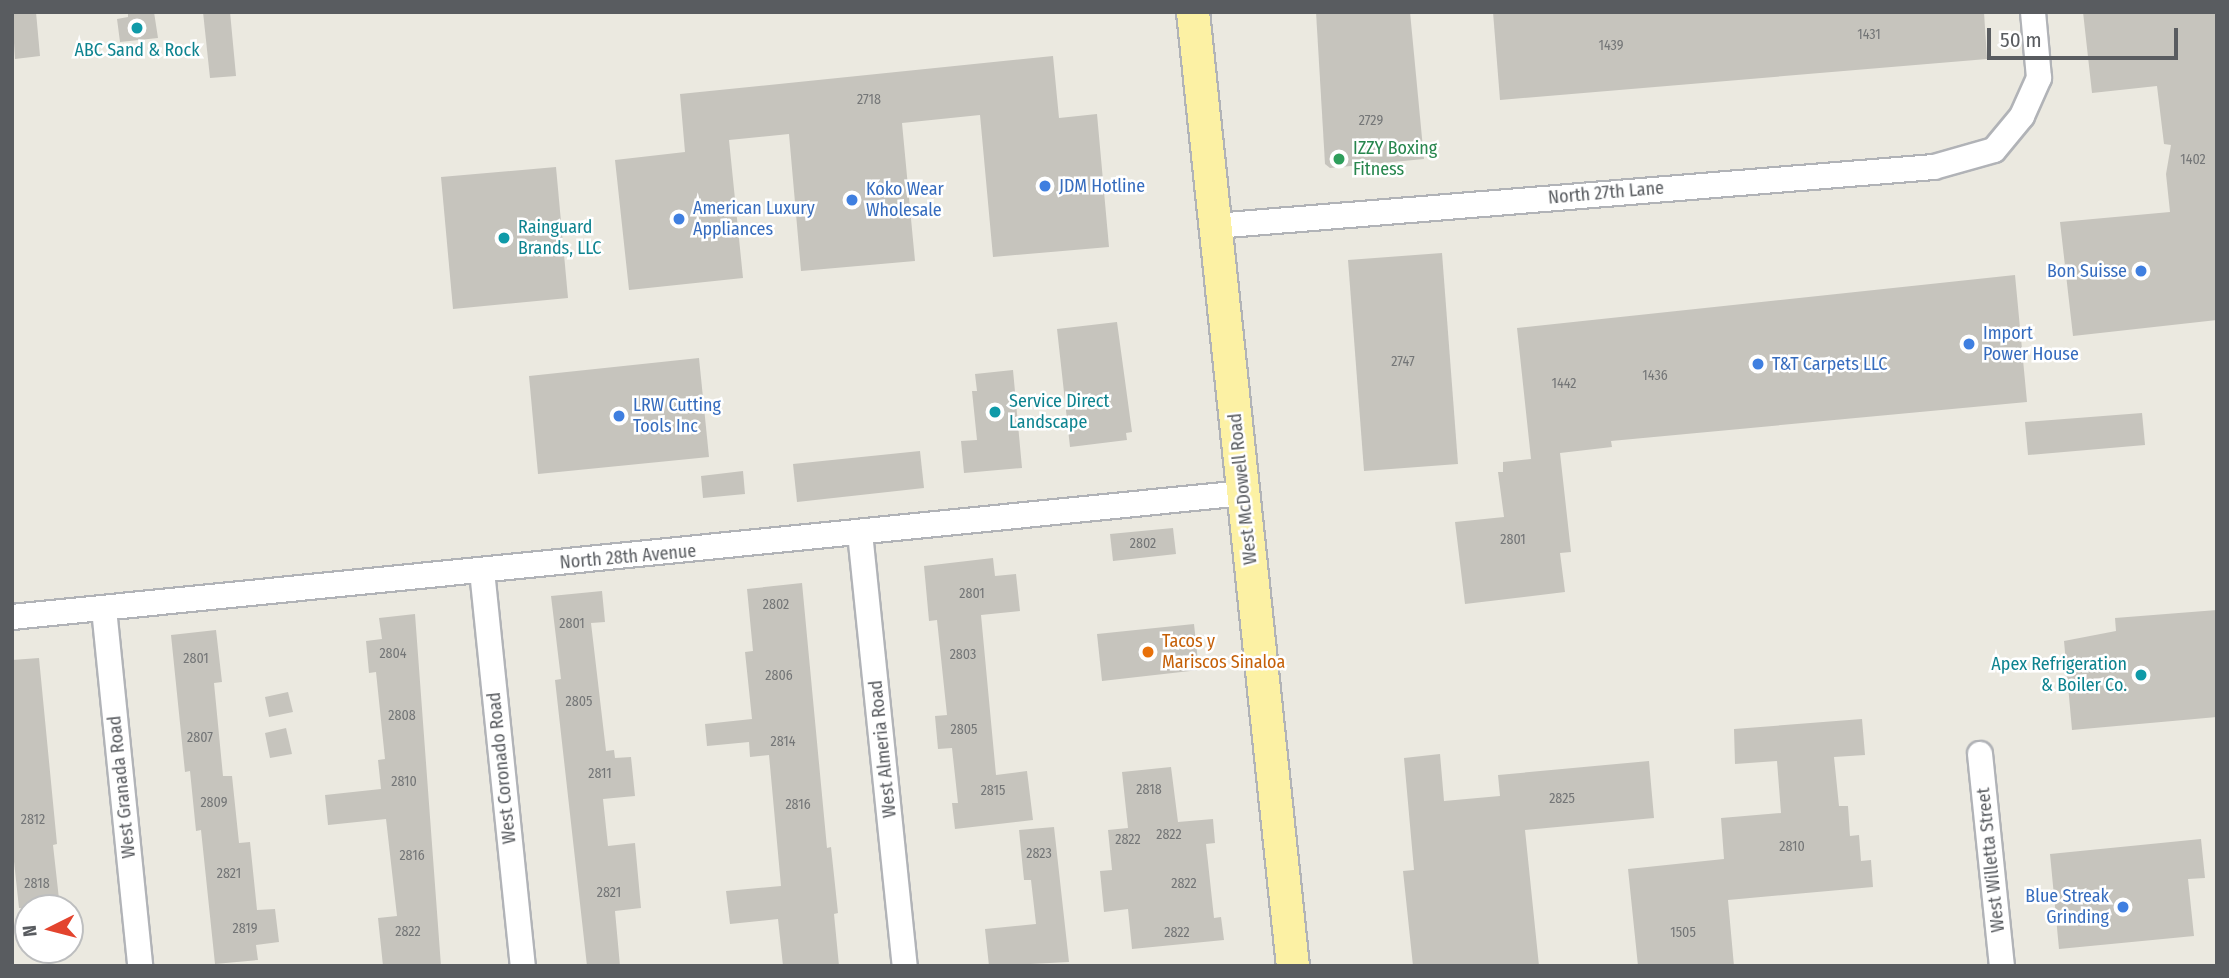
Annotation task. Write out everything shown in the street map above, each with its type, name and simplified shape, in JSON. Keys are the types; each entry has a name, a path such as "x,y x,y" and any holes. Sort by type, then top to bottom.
{"main road":[{"name":"West McDowell Road","path":"1193,12 1293,966"}],"street":[{"name":"North 27th Lane","path":"1216,226 1934,167 1994,150 2022,116 2039,78 2033,12"},
{"name":"North 28th Avenue","path":"12,617 1244,492"},
{"name":"West Almeria Road","path":"860,533 905,966"},
{"name":"West Coronado Road","path":"482,571 523,966"},
{"name":"West Granada Road","path":"104,609 140,966"},
{"name":"West Willetta Street","path":"1980,754 2002,966"}],"building":[{"path":"12,12 36,12 40,56 15,59"},
{"name":"ABC Sand & Rock","path":"128,12 154,12 158,38 120,42 117,19 128,17"},
{"path":"203,12 230,12 236,76 210,78"},
{"path":"1316,12 1410,12 1424,159 1330,168 1325,164"},
{"path":"1493,12 1984,12 1987,59 1500,100"},
{"path":"2083,12 2217,12 2217,320 2073,336 2060,222 2170,212 2166,174 2171,145 2164,144 2157,86 2092,93"},
{"path":"1053,56 1059,118 1097,114 1109,247 993,257 980,115 902,123 915,261 801,271 789,134 729,140 743,278 629,290 615,160 685,152 680,94"},
{"name":"Rainguard Brands, LLC","path":"556,167 568,298 453,309 441,177"},
{"path":"1442,253 1458,464 1364,471 1348,260"},
{"path":"2015,275 2027,402 1611,441 1612,447 1560,453 1571,552 1560,553 1565,592 1465,604 1455,522 1504,517 1498,472 1503,472 1503,462 1531,459 1517,328"},
{"path":"1117,322 1132,432 1126,433 1127,440 1070,447 1057,329"},
{"name":"LRW Cutting Tools Inc","path":"699,358 709,457 538,474 529,376"},
{"name":"Service Direct Landscape","path":"1013,370 1022,468 964,473 961,441 977,440 972,391 977,391 975,374"},
{"path":"2142,413 2145,445 2028,455 2025,422"},
{"path":"920,451 924,488 797,502 793,464"},
{"path":"743,471 745,494 703,498 701,476"},
{"path":"1173,528 1176,554 1113,561 1110,534"},
{"path":"993,558 995,576 1016,574 1020,611 981,615 996,775 1027,771 1033,820 955,829 952,803 958,803 952,748 938,749 935,716 947,715 937,620 929,621 924,566"},
{"path":"802,583 827,848 831,847 838,913 834,914 839,966 783,966 778,919 730,924 726,891 781,886 769,755 750,757 749,742 707,746 705,724 752,719 745,652 753,651 747,589"},
{"path":"602,591 605,622 591,623 606,751 614,750 615,758 631,757 635,796 603,799 608,846 635,843 641,908 615,911 620,966 587,966 555,680 561,679 551,596"},
{"name":"Apex Refrigeration & Boiler Co.","path":"2217,610 2217,717 2072,730 2064,641 2116,631 2115,618"},
{"path":"415,614 441,966 383,966 378,918 397,916 386,819 328,825 325,795 381,789 378,760 385,759 376,672 369,673 366,641 382,639 379,618"},
{"name":"Tacos y Mariscos Sinaloa","path":"1194,624 1199,670 1102,681 1097,634"},
{"path":"216,630 222,682 214,683 223,776 232,776 239,843 250,842 257,910 275,909 279,942 256,945 258,960 215,964 201,830 196,831 190,771 185,772 171,635"},
{"path":"39,658 57,844 53,845 58,894 17,894 12,843 12,660"},
{"path":"288,692 293,712 269,717 265,697"},
{"path":"1862,719 1865,755 1834,757 1839,806 1848,806 1850,836 1859,835 1861,861 1871,860 1873,887 1728,900 1734,966 1638,966 1628,869 1724,859 1721,818 1781,813 1777,761 1735,764 1734,729"},
{"path":"286,728 292,754 270,758 265,733"},
{"path":"1440,754 1444,801 1500,796 1498,775 1649,761 1654,818 1525,830 1539,966 1413,966 1403,871 1414,870 1404,758"},
{"path":"1171,767 1178,822 1213,819 1215,843 1206,844 1214,918 1221,917 1224,940 1132,949 1128,909 1104,912 1100,871 1112,870 1108,830 1128,828 1122,772"},
{"path":"1054,827 1069,962 989,966 985,929 1036,924 1031,880 1024,880 1019,830"},
{"name":"Blue Streak Grinding","path":"2201,839 2205,878 2188,879 2194,936 2059,949 2050,854"}],"place":[{"name":"ABC Sand & Rock","path":"137,28"},
{"name":"IZZY Boxing Fitness","path":"1339,159"},
{"name":"JDM Hotline","path":"1045,186"},
{"name":"Koko Wear Wholesale","path":"852,200"},
{"name":"American Luxury Appliances","path":"679,219"},
{"name":"Rainguard Brands, LLC","path":"504,238"},
{"name":"Bon Suisse","path":"2141,271"},
{"name":"Import Power House","path":"1969,344"},
{"name":"T&T Carpets LLC","path":"1758,364"},
{"name":"Service Direct Landscape","path":"995,412"},
{"name":"LRW Cutting Tools Inc","path":"619,416"},
{"name":"Tacos y Mariscos Sinaloa","path":"1148,652"},
{"name":"Apex Refrigeration & Boiler Co.","path":"2141,675"},
{"name":"Blue Streak Grinding","path":"2123,907"}]}
